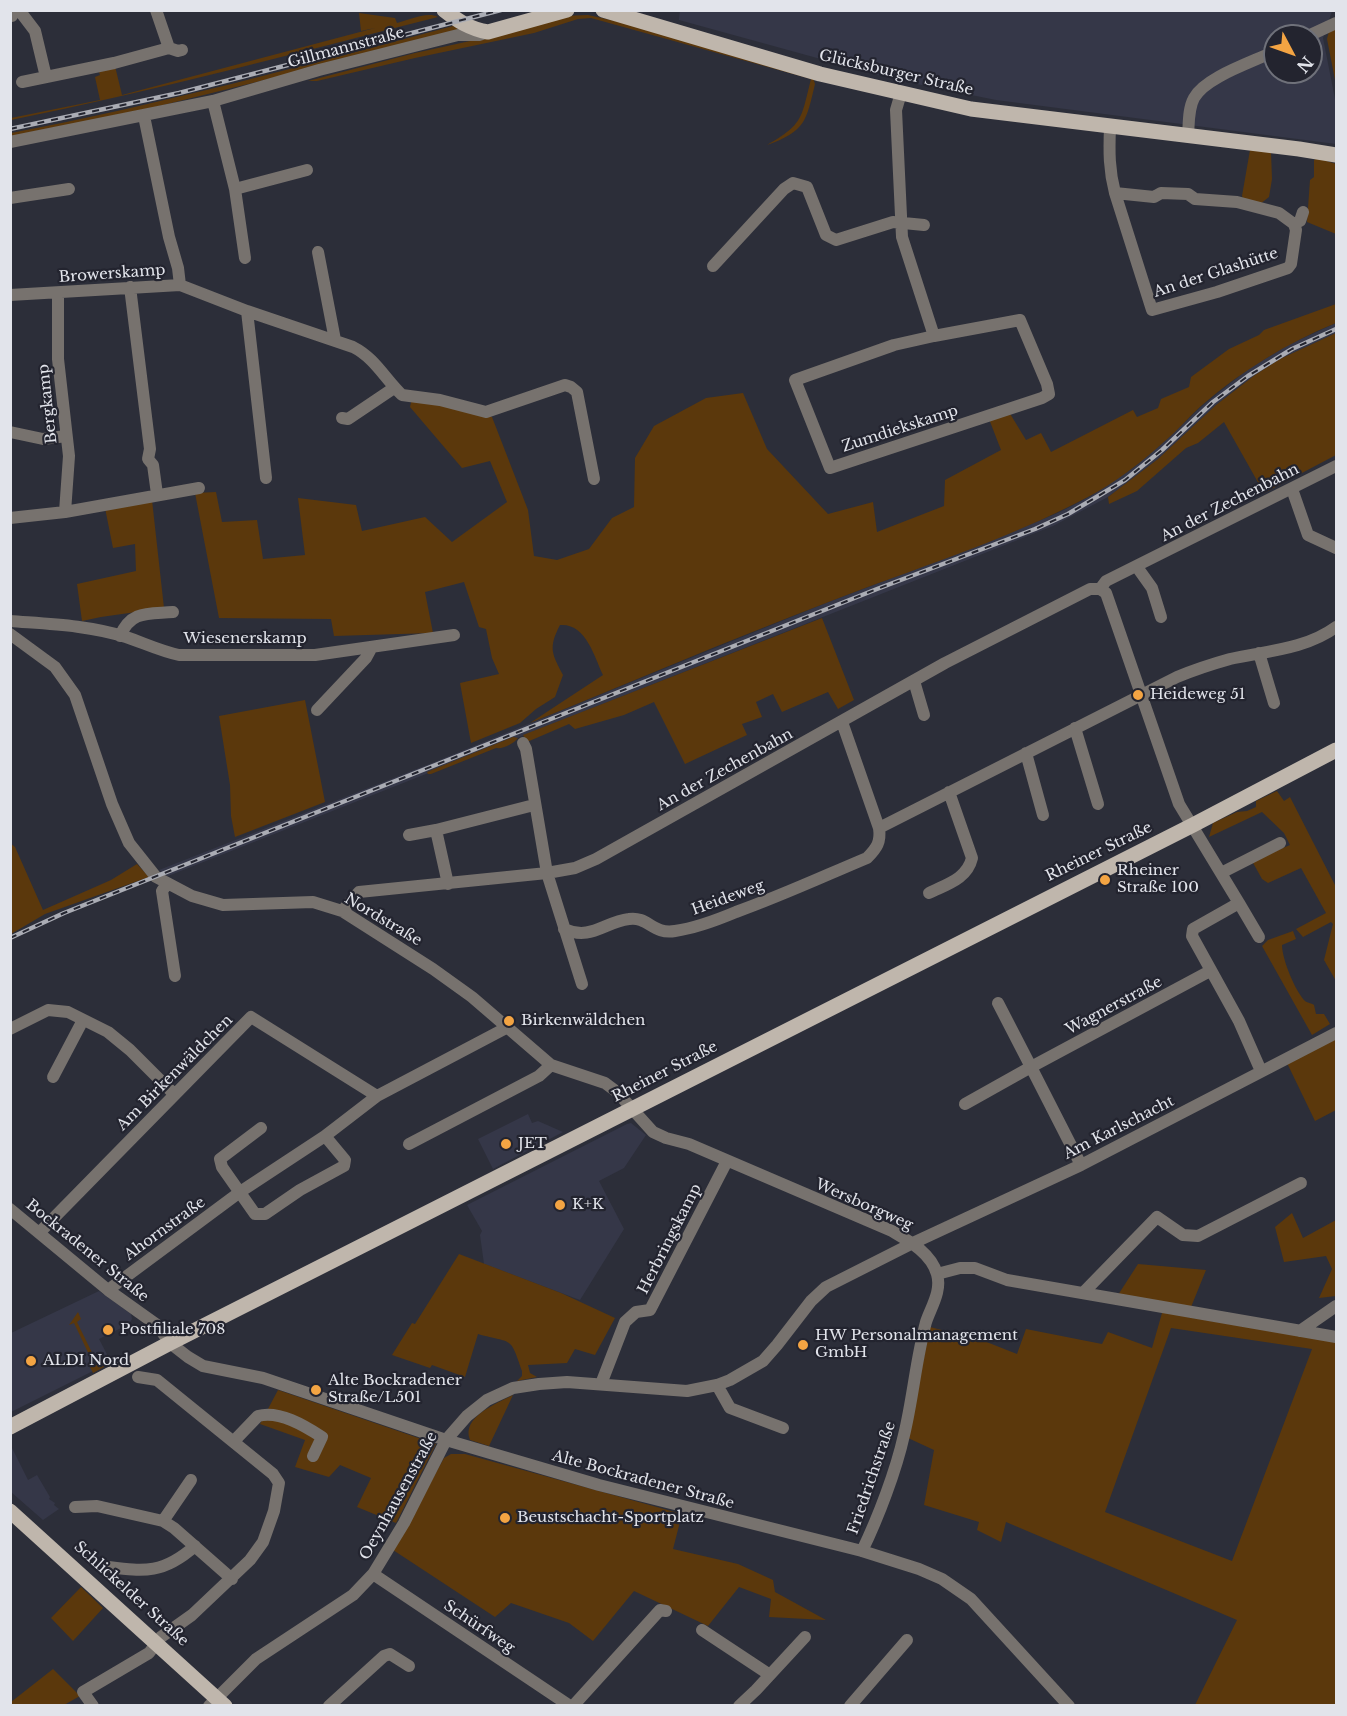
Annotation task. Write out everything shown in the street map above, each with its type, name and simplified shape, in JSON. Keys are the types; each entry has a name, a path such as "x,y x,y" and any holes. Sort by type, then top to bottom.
{"main road":[{"path":"444,10 457,22 488,32 567,10"},
{"name":"Glücksburger Straße","path":"603,10 820,74 971,109 1336,155"},
{"name":"Rheiner Straße","path":"10,1427 170,1342 514,1170 1336,750"},
{"name":"Schlickelder Straße","path":"10,1511 158,1643 217,1703"}],"street":[{"path":"156,10 169,48"},
{"path":"14,14 35,31 46,77"},
{"name":"Gillmannstraße","path":"10,142 213,101 319,70 458,35 479,35 488,32"},
{"path":"22,82 114,63 169,48 182,50"},
{"path":"1188,136 1190,106 1200,89 1215,79 1263,57"},
{"path":"901,93 896,110 902,237 934,336"},
{"path":"213,101 235,189 245,258"},
{"path":"144,116 180,285"},
{"name":"An der Glashütte","path":"1110,128 1108,159 1115,193 1152,310 1217,292 1288,268 1295,243 1294,224"},
{"path":"235,189 307,170"},
{"path":"713,266 784,189 793,183 807,187 826,234 832,239 836,240 893,222 924,225"},
{"path":"10,198 69,189"},
{"path":"1115,193 1154,197 1161,193 1188,194 1195,199 1236,202 1279,213 1294,224 1303,217 1303,213"},
{"path":"318,252 335,340"},
{"path":"309,279 323,276"},
{"name":"Browerskamp","path":"10,295 180,285 363,352 375,363 394,388"},
{"path":"130,287 150,449 148,459 153,465 157,494"},
{"name":"Bergkamp","path":"58,292 58,358 69,456 65,512"},
{"path":"247,311 266,478"},
{"name":"Zumdiekskamp","path":"1020,320 1049,394 830,468 795,380 894,345 934,336 1020,320"},
{"path":"342,418 348,420 394,388 402,395 440,400 486,412 565,385 577,392 594,480"},
{"path":"10,432 43,439 66,436"},
{"name":"An der Zechenbahn","path":"342,911 359,892 547,873 575,868 596,859 914,681 1090,589 1100,589 1106,581 1336,466"},
{"path":"10,518 65,512 199,488"},
{"path":"1292,489 1308,535 1336,548"},
{"path":"1137,567 1152,588 1161,617"},
{"path":"1100,589 1106,593 1113,612 1179,804 1259,937"},
{"name":"Wiesenerskamp","path":"120,636 130,619 142,615 173,612"},
{"name":"Wiesenerskamp","path":"10,621 80,626 179,655 315,655 454,635"},
{"path":"842,722 879,828 1141,695 1201,668 1308,643 1324,636 1336,627"},
{"name":"Nordstraße","path":"10,634 55,667 75,695 112,804 129,843 156,877 192,896 223,905 312,902 342,911 433,969 472,997 551,1065 605,1083 617,1092 632,1109"},
{"path":"317,710 366,658 372,647"},
{"path":"1259,653 1275,703"},
{"path":"914,681 924,715"},
{"path":"1075,728 1098,804"},
{"path":"523,743 526,749 547,873 582,984"},
{"path":"1026,753 1043,815"},
{"path":"929,893 965,875 972,858 949,792"},
{"path":"409,835 534,805"},
{"name":"Heideweg","path":"564,929 581,935 628,918 639,919 661,932 674,932 705,924 867,858 876,849 880,839 879,828"},
{"path":"436,830 448,884"},
{"path":"1221,873 1280,843"},
{"path":"167,884 162,891 175,976"},
{"path":"1239,903 1193,928 1191,932 1239,1021 1261,1071"},
{"name":"Wagnerstraße","path":"965,1104 1031,1066 1210,971"},
{"path":"998,1003 1081,1166"},
{"path":"10,1029 48,1010 68,1012 116,1038 174,1094"},
{"name":"Am Birkenwäldchen","path":"39,1233 250,1017 377,1096"},
{"path":"52,1077 83,1020"},
{"path":"377,1096 508,1027"},
{"name":"Am Karlschacht","path":"913,1243 1081,1166 1336,1034"},
{"path":"409,1144 539,1076 551,1065"},
{"name":"Ahornstraße","path":"108,1290 240,1192 325,1136 377,1096"},
{"name":"Wersborgweg","path":"632,1109 652,1131 666,1138 689,1144 892,1231 913,1243 925,1254 937,1274"},
{"path":"261,1128 219,1159 222,1167 255,1214 265,1214 300,1190 345,1166 345,1160 325,1136"},
{"name":"Herbringskamp","path":"601,1384 625,1322 636,1312 650,1310 727,1161"},
{"path":"1083,1293 1157,1217 1183,1235 1198,1236 1301,1183"},
{"name":"Bockradener Straße","path":"10,1209 108,1290 157,1325 170,1342"},
{"name":"Oeynhausenstraße","path":"217,1703 256,1659 353,1595 373,1574 404,1522 446,1440 467,1416 487,1400 513,1388 567,1382 687,1391 717,1385 744,1373 763,1361 811,1301 826,1287 913,1243"},
{"path":"937,1274 960,1268 975,1268 1007,1280 1336,1337"},
{"name":"Friedrichstraße","path":"862,1551 878,1514 904,1437 926,1323 938,1287 937,1274"},
{"path":"1300,1331 1336,1306"},
{"name":"Alte Bockradener Straße","path":"170,1342 203,1366 263,1378 446,1440 599,1485 862,1551 919,1569 942,1579 971,1599 1070,1706"},
{"path":"93,1706 83,1692 149,1653 161,1637 192,1615 232,1580 250,1560 263,1542 274,1511 279,1483 273,1474 157,1380 138,1377"},
{"path":"717,1385 730,1408 783,1428"},
{"path":"234,1442 258,1416 283,1418 304,1425 322,1437 313,1456"},
{"path":"163,1521 191,1480"},
{"path":"75,1507 97,1506 163,1521 174,1528 232,1580"},
{"path":"100,1566 138,1571 162,1568 180,1559 195,1546"},
{"name":"Schürfweg","path":"373,1574 571,1706 660,1610 666,1611"},
{"path":"702,1630 770,1675"},
{"path":"739,1706 805,1637"},
{"path":"850,1706 907,1640"},
{"path":"329,1706 384,1656 390,1654 409,1666"}],"shaded area":[{"path":"680,10 1332,11 1323,38 1336,104 1336,144 996,100 897,80 679,20"},
{"path":"359,13 395,18 397,23 423,15 438,17 172,84 11,120 11,118 100,100 95,77 100,75 98,69 115,66 122,95 375,28 361,31"},
{"path":"588,15 642,27 813,78 815,84 806,116 790,135 767,145 788,131 799,119 811,79 591,18 578,19 534,33 317,81 308,81 415,53 484,38 563,16"},
{"path":"453,26 459,32 147,109 11,136 11,133 177,97"},
{"path":"1336,29 1336,85 1327,39 1329,31"},
{"path":"1250,150 1271,152 1272,179 1269,197 1260,204 1244,200 1242,196"},
{"path":"1317,158 1336,164 1336,234 1307,222 1310,180 1314,177 1314,160"},
{"path":"1336,304 1336,323 1300,339 1248,370 1216,393 1138,464 1088,497 992,541 789,617 530,723 603,675 583,635 576,629 560,625 554,640 553,651 563,675 555,697 520,723 471,743 460,683 499,674 492,658 486,629 479,627 464,582 425,592 433,633 334,636 331,619 219,618 195,493 216,492 222,522 257,520 263,559 305,555 298,498 356,505 362,531 425,517 452,542 507,502 490,461 462,468 410,407 412,398 470,409 492,417 528,510 534,556 557,560 589,549 612,518 634,507 635,458 654,426 706,398 743,393 767,449 828,514 873,502 877,532 944,506 945,480 1001,450 989,419 1009,412 1026,440 1041,433 1051,452 1133,410 1137,417 1158,408 1161,399 1189,387 1191,377 1229,349 1259,335 1264,330"},
{"path":"1336,323 1336,333 1280,359 1241,385 1158,459 1108,497 1053,526 168,876 159,870 437,761 826,603 1060,512 1091,496 1133,468 1202,406 1247,370 1288,345"},
{"path":"1336,333 1336,455 1264,493 1224,422 1198,443 1186,448 1137,491 1109,504 1108,497 1158,459 1216,405 1255,375 1280,359"},
{"path":"152,500 164,608 82,621 77,584 136,571 135,544 113,548 105,508"},
{"path":"822,618 854,700 838,709 828,692 782,712 773,694 756,702 762,717 742,724 747,735 685,764 654,702 624,715 575,729 569,724 527,742 523,735"},
{"path":"305,700 325,802 235,837 231,816 230,785 219,716"},
{"path":"513,737 518,738 505,747 496,748 431,774 427,772"},
{"path":"1277,791 1284,801 1290,797 1336,887 1336,981 1324,960 1333,924 1331,922 1303,937 1296,929 1326,913 1301,868 1268,883 1262,879 1252,861 1290,845 1284,833 1262,812 1209,837 1213,823 1237,812 1256,807 1256,801"},
{"path":"10,843 15,847 43,910 111,880 137,864 149,877 45,914 11,934"},
{"path":"1293,931 1296,939 1282,945 1290,974 1305,1001 1314,1005 1316,1014 1324,1014 1330,1024 1312,1035 1262,946 1268,940"},
{"path":"1336,1038 1336,1110 1315,1121 1287,1063"},
{"path":"528,1114 532,1123 538,1121 563,1132 493,1169 478,1139"},
{"path":"631,1123 646,1135 624,1168 599,1181 624,1229 580,1300 484,1264 480,1235 482,1231 467,1205"},
{"path":"1292,1213 1303,1238 1336,1220 1336,1296 1319,1298 1332,1269 1326,1256 1284,1262 1275,1227"},
{"path":"459,1254 561,1293 615,1318 595,1355 575,1349 567,1363 528,1365 530,1373 537,1377 517,1381 522,1376 522,1371 512,1346 504,1341 478,1334 465,1377 432,1365 430,1368 392,1355 412,1323 415,1324"},
{"path":"1138,1264 1206,1270 1187,1317 1336,1342 1336,1705 1195,1705 1237,1620 1006,1522 1001,1542 977,1530 979,1522 924,1505 934,1450 908,1438 930,1327 984,1341 1017,1354 1026,1329 1102,1344 1108,1332 1152,1348 1162,1313 1162,1303 1118,1295","holes":["1171,1328 1312,1349 1232,1561 1105,1512"]},
{"path":"99,1291 131,1314 132,1319 129,1324 99,1339 111,1362 11,1412 11,1333"},
{"path":"78,1312 81,1319 77,1322 99,1367 104,1366 93,1373 89,1365 93,1363 74,1323 69,1325"},
{"path":"278,1390 436,1444 396,1523 357,1507 371,1478 340,1465 329,1477 295,1467 305,1440 260,1424"},
{"path":"513,1395 489,1446 470,1440 469,1432 475,1418"},
{"path":"11,1446 28,1480 37,1475 49,1499 59,1509 43,1520 11,1492"},
{"path":"451,1454 465,1454 682,1514 673,1549 738,1564 773,1580 775,1592 826,1620 769,1617 771,1599 739,1587 708,1626 634,1591 593,1641 569,1623 511,1603 495,1617 393,1550 444,1458"},
{"path":"81,1587 103,1608 73,1641 51,1618"},
{"path":"53,1669 80,1696 64,1705 11,1706 11,1702"}],"railway":[{"path":"10,129 179,93 501,10"},
{"path":"10,938 64,913 1068,514 1125,480 1162,450 1213,402 1248,376 1292,349 1336,329"}],"place":[{"name":"Heideweg 51","path":"1138,695"},
{"name":"Rheiner Straße 100","path":"1105,880"},
{"name":"Birkenwäldchen","path":"509,1021"},
{"name":"JET","path":"506,1144"},
{"name":"K+K","path":"560,1205"},
{"name":"Postfiliale 708","path":"108,1330"},
{"name":"HW Personalmanagement GmbH","path":"803,1345"},
{"name":"ALDI Nord","path":"31,1361"},
{"name":"Alte Bockradener Straße/L501","path":"316,1390"},
{"name":"Beustschacht-Sportplatz","path":"505,1518"}]}
